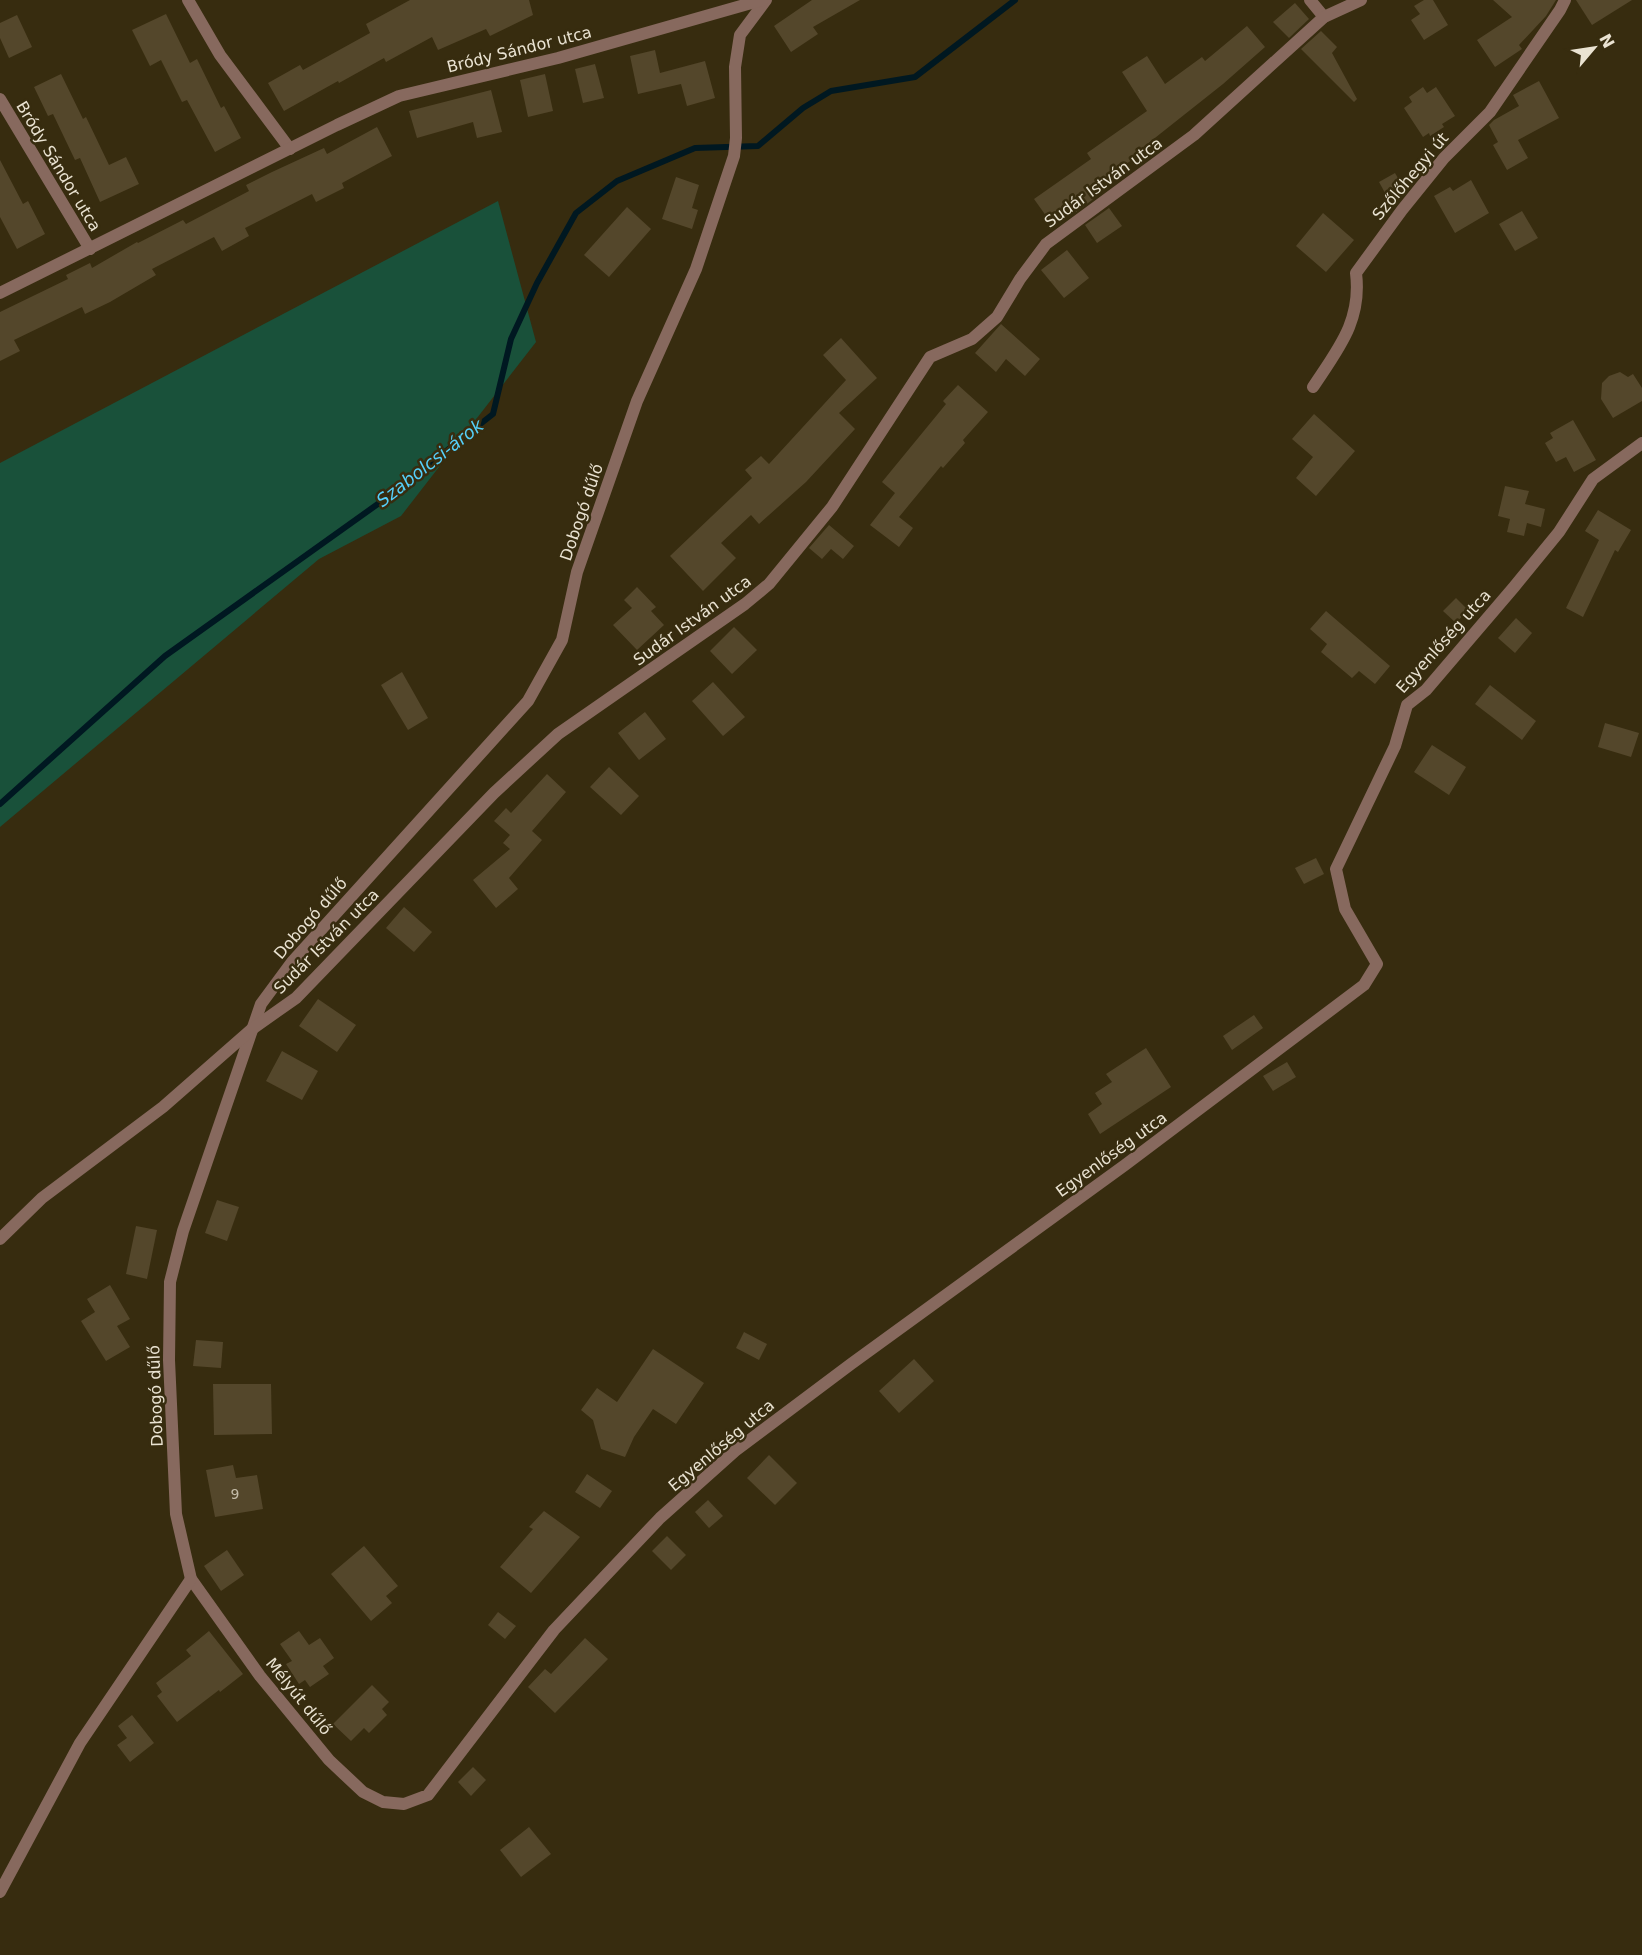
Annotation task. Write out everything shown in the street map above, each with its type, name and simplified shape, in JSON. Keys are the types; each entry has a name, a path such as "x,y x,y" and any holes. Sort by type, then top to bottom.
{"street":[{"path":"188,0 220,55 290,149"},
{"name":"Bródy Sándor utca","path":"0,293 399,96 558,58 764,0"},
{"name":"Dobogó dűlő","path":"191,1579 176,1514 169,1360 170,1282 183,1231 261,1004 292,962 528,701 562,640 577,572 637,401 696,269 734,156 735,66 740,35 764,0"},
{"path":"1310,0 1323,17"},
{"name":"Sudár István utca","path":"0,1239 42,1198 164,1107 252,1029 296,998 494,793 558,734 746,604 769,584 832,507 930,357 972,339 989,325 997,317 1020,279 1046,244 1194,135 1323,17 1361,0"},
{"name":"Szőlőhegyi út","path":"1313,387 1348,334 1359,293 1356,273 1401,210 1444,158 1490,112 1565,0"},
{"name":"Bródy Sándor utca","path":"0,99 90,249"},
{"name":"Egyenlőség utca","path":"404,1804 428,1795 554,1630 660,1518 735,1451 1125,1165 1365,985 1377,964 1345,909 1336,869 1395,746 1407,705 1426,690 1514,587 1559,532 1593,479 1642,443"},
{"path":"0,1892 80,1743 191,1579"},
{"name":"Mélyút dűlő","path":"191,1579 260,1676 329,1760 363,1792 383,1802 404,1804"}],"green space":[{"path":"498,201 536,342 401,516 319,559 0,827 0,463"}],"building":[{"path":"410,0 529,0 533,15 490,36 486,29 438,50 432,37 386,62 384,58 339,83 338,81 284,111 268,83 300,65 303,70 370,33 366,24"},
{"path":"812,0 860,0 813,27 818,34 791,52 774,26"},
{"path":"1424,0 1433,0 1448,25 1424,40 1411,20 1420,14 1414,6"},
{"path":"1493,0 1556,0 1546,16 1519,45 1522,49 1495,67 1477,40 1512,17"},
{"path":"1576,0 1632,0 1592,25"},
{"path":"1295,3 1309,19 1289,38 1273,22"},
{"path":"166,14 190,63 197,59 221,108 224,106 241,138 215,152 187,100 182,102 161,60 150,66 132,30"},
{"path":"17,15 32,47 9,58 0,38 0,23"},
{"path":"1247,26 1265,47 1223,84 1141,149 1143,152 1095,186 1100,194 1076,212 1071,204 1049,220 1034,199 1091,159 1087,153 1147,111 1122,72 1147,56 1165,84 1202,57 1205,61"},
{"path":"1321,31 1337,47 1332,53 1357,99 1354,102 1301,49"},
{"path":"655,50 660,73 705,61 715,98 687,106 681,84 638,94 630,56"},
{"path":"595,64 604,98 583,103 575,69"},
{"path":"61,74 83,119 86,117 109,165 126,157 139,184 100,202 80,158 75,160 53,114 48,116 34,87"},
{"path":"545,74 553,111 528,117 520,80"},
{"path":"1539,81 1559,118 1518,140 1528,158 1507,170 1493,145 1498,142 1489,125 1519,106 1513,95"},
{"path":"1423,87 1427,93 1436,87 1455,116 1442,124 1444,127 1430,136 1429,133 1423,137 1404,108 1412,102 1409,97"},
{"path":"491,90 502,132 477,138 473,122 417,138 409,111"},
{"path":"377,127 392,156 342,183 344,188 316,202 312,194 245,228 249,236 222,251 214,237 152,269 156,275 110,302 85,314 82,307 14,340 20,351 0,361 0,312 68,279 66,275 90,263 92,268 137,242 183,220 186,224 249,191 246,185 272,172 324,148 327,154"},
{"path":"0,160 23,204 28,201 45,234 17,249 0,217"},
{"path":"1395,173 1406,192 1390,202 1379,182"},
{"path":"676,177 699,185 692,208 698,210 692,229 662,219"},
{"path":"1471,180 1489,213 1455,233 1434,196 1450,187 1453,191"},
{"path":"627,207 651,229 609,277 584,255"},
{"path":"1109,208 1122,226 1097,243 1085,225"},
{"path":"1522,211 1538,238 1515,251 1499,224"},
{"path":"1323,213 1354,240 1326,272 1296,246"},
{"path":"1067,250 1089,278 1064,298 1041,270"},
{"path":"1001,324 1040,359 1025,376 1006,359 996,372 975,353"},
{"path":"841,338 877,378 839,413 855,429 806,482 759,524 751,515 721,543 736,558 703,591 670,556 752,478 745,470 761,456 769,464 846,380 823,355"},
{"path":"1620,372 1628,377 1633,374 1642,388 1642,401 1613,418 1601,399 1602,383 1609,376"},
{"path":"958,385 988,412 963,440 965,443 943,468 941,466 899,517 913,528 899,547 870,525 895,493 882,482 946,404 943,401"},
{"path":"1314,414 1355,451 1316,496 1296,478 1313,457 1292,439"},
{"path":"1573,420 1596,460 1574,472 1566,457 1556,462 1545,443 1553,438 1550,433"},
{"path":"1505,486 1529,491 1525,504 1545,509 1541,527 1527,523 1524,536 1507,532 1510,519 1498,516"},
{"path":"1598,510 1631,530 1618,552 1615,550 1583,617 1566,608 1599,540 1585,531"},
{"path":"829,525 854,546 843,559 831,549 822,559 809,548"},
{"path":"637,587 656,607 651,611 664,625 637,650 613,625 632,608 624,600"},
{"path":"1456,598 1468,610 1456,623 1443,611"},
{"path":"1326,611 1390,666 1375,684 1359,671 1352,678 1321,652 1327,644 1310,629"},
{"path":"1516,618 1532,633 1515,653 1498,638"},
{"path":"734,627 757,650 732,674 710,651"},
{"path":"402,672 428,718 408,730 381,685"},
{"path":"713,682 745,717 723,736 692,701"},
{"path":"1490,685 1536,721 1522,740 1475,704"},
{"path":"645,712 666,739 639,760 618,733"},
{"path":"1605,723 1639,733 1631,757 1598,747"},
{"path":"1432,745 1466,767 1449,795 1414,772"},
{"path":"609,767 639,796 621,815 590,787"},
{"path":"547,774 566,792 532,831 542,840 509,878 518,889 496,908 473,880 510,849 503,843 510,835 494,821 506,808 511,813"},
{"path":"1316,858 1324,874 1304,884 1295,868"},
{"path":"404,907 432,932 414,952 386,928"},
{"path":"318,999 356,1025 337,1052 299,1026"},
{"path":"1254,1015 1263,1028 1232,1050 1223,1036"},
{"path":"1146,1048 1171,1087 1100,1134 1088,1114 1102,1104 1095,1093 1112,1082 1106,1074"},
{"path":"282,1051 318,1071 302,1100 266,1081"},
{"path":"1287,1062 1296,1077 1273,1091 1263,1076"},
{"path":"217,1200 239,1207 227,1241 205,1233"},
{"path":"136,1226 157,1230 147,1279 126,1274"},
{"path":"110,1285 130,1319 117,1326 130,1347 106,1361 81,1321 95,1312 87,1299"},
{"path":"744,1332 767,1344 759,1360 736,1348"},
{"path":"196,1340 223,1342 221,1368 193,1366"},
{"path":"653,1349 704,1383 676,1424 653,1409 634,1437 625,1457 601,1449 593,1420 581,1410 597,1388 617,1402"},
{"path":"914,1359 934,1381 899,1413 879,1391"},
{"path":"213,1384 271,1384 272,1434 214,1435"},
{"path":"769,1455 797,1483 775,1505 747,1478"},
{"path":"233,1465 236,1478 257,1475 263,1509 215,1517 206,1470"},
{"path":"587,1474 612,1491 600,1508 575,1492"},
{"path":"708,1500 723,1516 709,1528 695,1512"},
{"path":"544,1511 580,1537 531,1593 500,1567 533,1529 529,1527"},
{"path":"667,1536 686,1555 671,1570 652,1551"},
{"path":"364,1546 398,1586 386,1596 392,1603 371,1621 331,1574"},
{"path":"227,1550 244,1575 221,1591 204,1566"},
{"path":"498,1612 516,1626 505,1639 488,1625"},
{"path":"209,1631 243,1674 177,1722 157,1696 162,1692 156,1683 191,1656 186,1650"},
{"path":"299,1631 309,1645 320,1638 334,1658 323,1666 329,1674 310,1687 305,1680 299,1684 286,1664 292,1661 280,1644"},
{"path":"585,1638 608,1659 555,1713 528,1687 545,1669 551,1674"},
{"path":"372,1685 389,1702 382,1709 387,1715 369,1733 364,1728 351,1741 333,1724"},
{"path":"132,1715 154,1743 130,1762 117,1745 127,1738 118,1726"},
{"path":"473,1767 486,1780 471,1796 458,1782"},
{"path":"529,1827 551,1854 521,1877 500,1850"}],"waterway":[{"name":"Szabolcsi-árok","path":"0,804 165,656 389,496 493,414 511,339 537,283 576,213 617,181 695,148 758,146 803,108 831,91 915,77 1015,0"}]}
